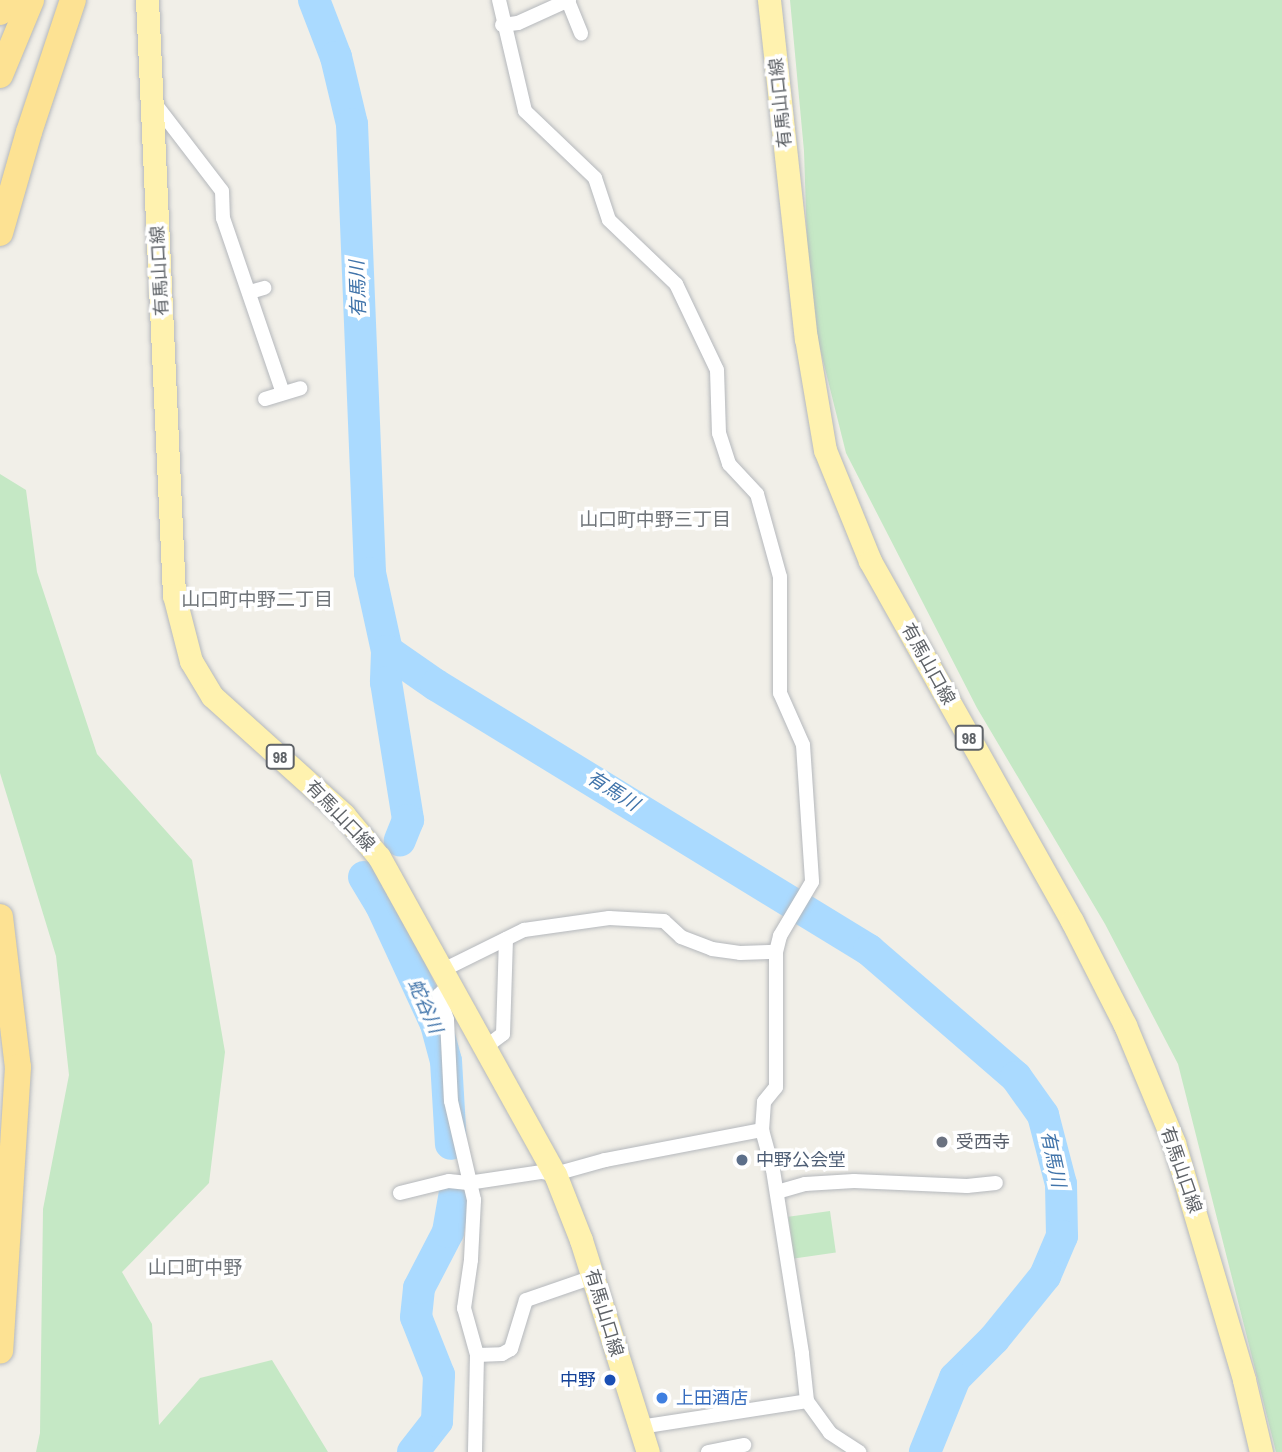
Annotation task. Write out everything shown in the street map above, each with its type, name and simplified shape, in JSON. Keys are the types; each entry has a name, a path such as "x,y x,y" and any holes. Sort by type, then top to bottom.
{"highway":[{"path":"0,12 5,0"},
{"path":"0,75 32,0"},
{"path":"0,233 29,132 73,0"},
{"path":"0,917 18,1067 0,1350"}],"main road":[{"name":"有馬山口線","path":"147,0 174,595 191,662 212,696 344,815 379,857 483,1049 555,1174 593,1277 648,1452"},
{"name":"有馬山口線","path":"769,0 807,338 825,450 870,561 1072,921 1125,1025 1174,1143 1244,1380 1261,1452"}],"street":[{"path":"499,0 502,25 525,111 595,178 609,220 676,284 717,370 719,433 729,464 757,494 780,577 780,693 803,745 812,882 780,936 776,952 776,1087 764,1102 762,1130 777,1192 807,1401 830,1433 859,1452"},
{"path":"502,25 518,23 568,0 581,33"},
{"path":"153,101 222,191 223,218 283,393"},
{"path":"250,292 264,288"},
{"path":"265,399 300,388"},
{"path":"475,1452 477,1355 464,1308 471,1260 474,1200 451,1101 447,1020 439,995 445,978 524,930 609,918 664,921 681,937 712,949 740,953 776,952"},
{"path":"483,1049 503,1034 506,939"},
{"path":"400,1193 440,1182 468,1183 542,1172 555,1174 605,1160 762,1130"},
{"path":"777,1192 805,1184 854,1181 967,1186 996,1183"},
{"path":"477,1355 502,1354 511,1349 526,1300 593,1277"},
{"path":"640,1427 807,1401"},
{"path":"830,1433 830,1451"},
{"path":"708,1452 744,1445"}],"green space":[{"path":"790,0 1282,0 1282,1452 1276,1452 1178,1064 1105,924 977,708 846,453 809,304 804,151"},
{"path":"0,474 26,490 37,572 97,754 192,860 225,1052 209,1183 122,1272 152,1324 159,1425 200,1378 272,1360 328,1452 36,1452 40,1433 43,1209 69,1075 56,956 0,773"},
{"path":"830,1211 836,1253 794,1258 788,1217"}],"waterway":[{"name":"有馬川","path":"314,0 336,57 352,124 370,573 387,651 436,685 869,950 1016,1077 1043,1115 1061,1184 1062,1236 1045,1276 994,1339 955,1378 925,1452"},
{"name":"蛇谷川","path":"387,651 386,682 408,820 400,840"},
{"name":"蛇谷川","path":"364,877 381,905 436,1024 446,1061 451,1144"},
{"name":"蛇谷川","path":"413,1452 437,1421 439,1375 416,1317 419,1288 448,1232 455,1192"}],"place":[{"name":"受西寺","path":"942,1142"},
{"name":"中野公会堂","path":"742,1160"},
{"name":"中野","path":"610,1380"},
{"name":"上田酒店","path":"662,1398"}],"district":[{"name":"山口町中野三丁目","path":"655,520"},
{"name":"山口町中野二丁目","path":"257,600"},
{"name":"山口町中野","path":"195,1268"}]}
